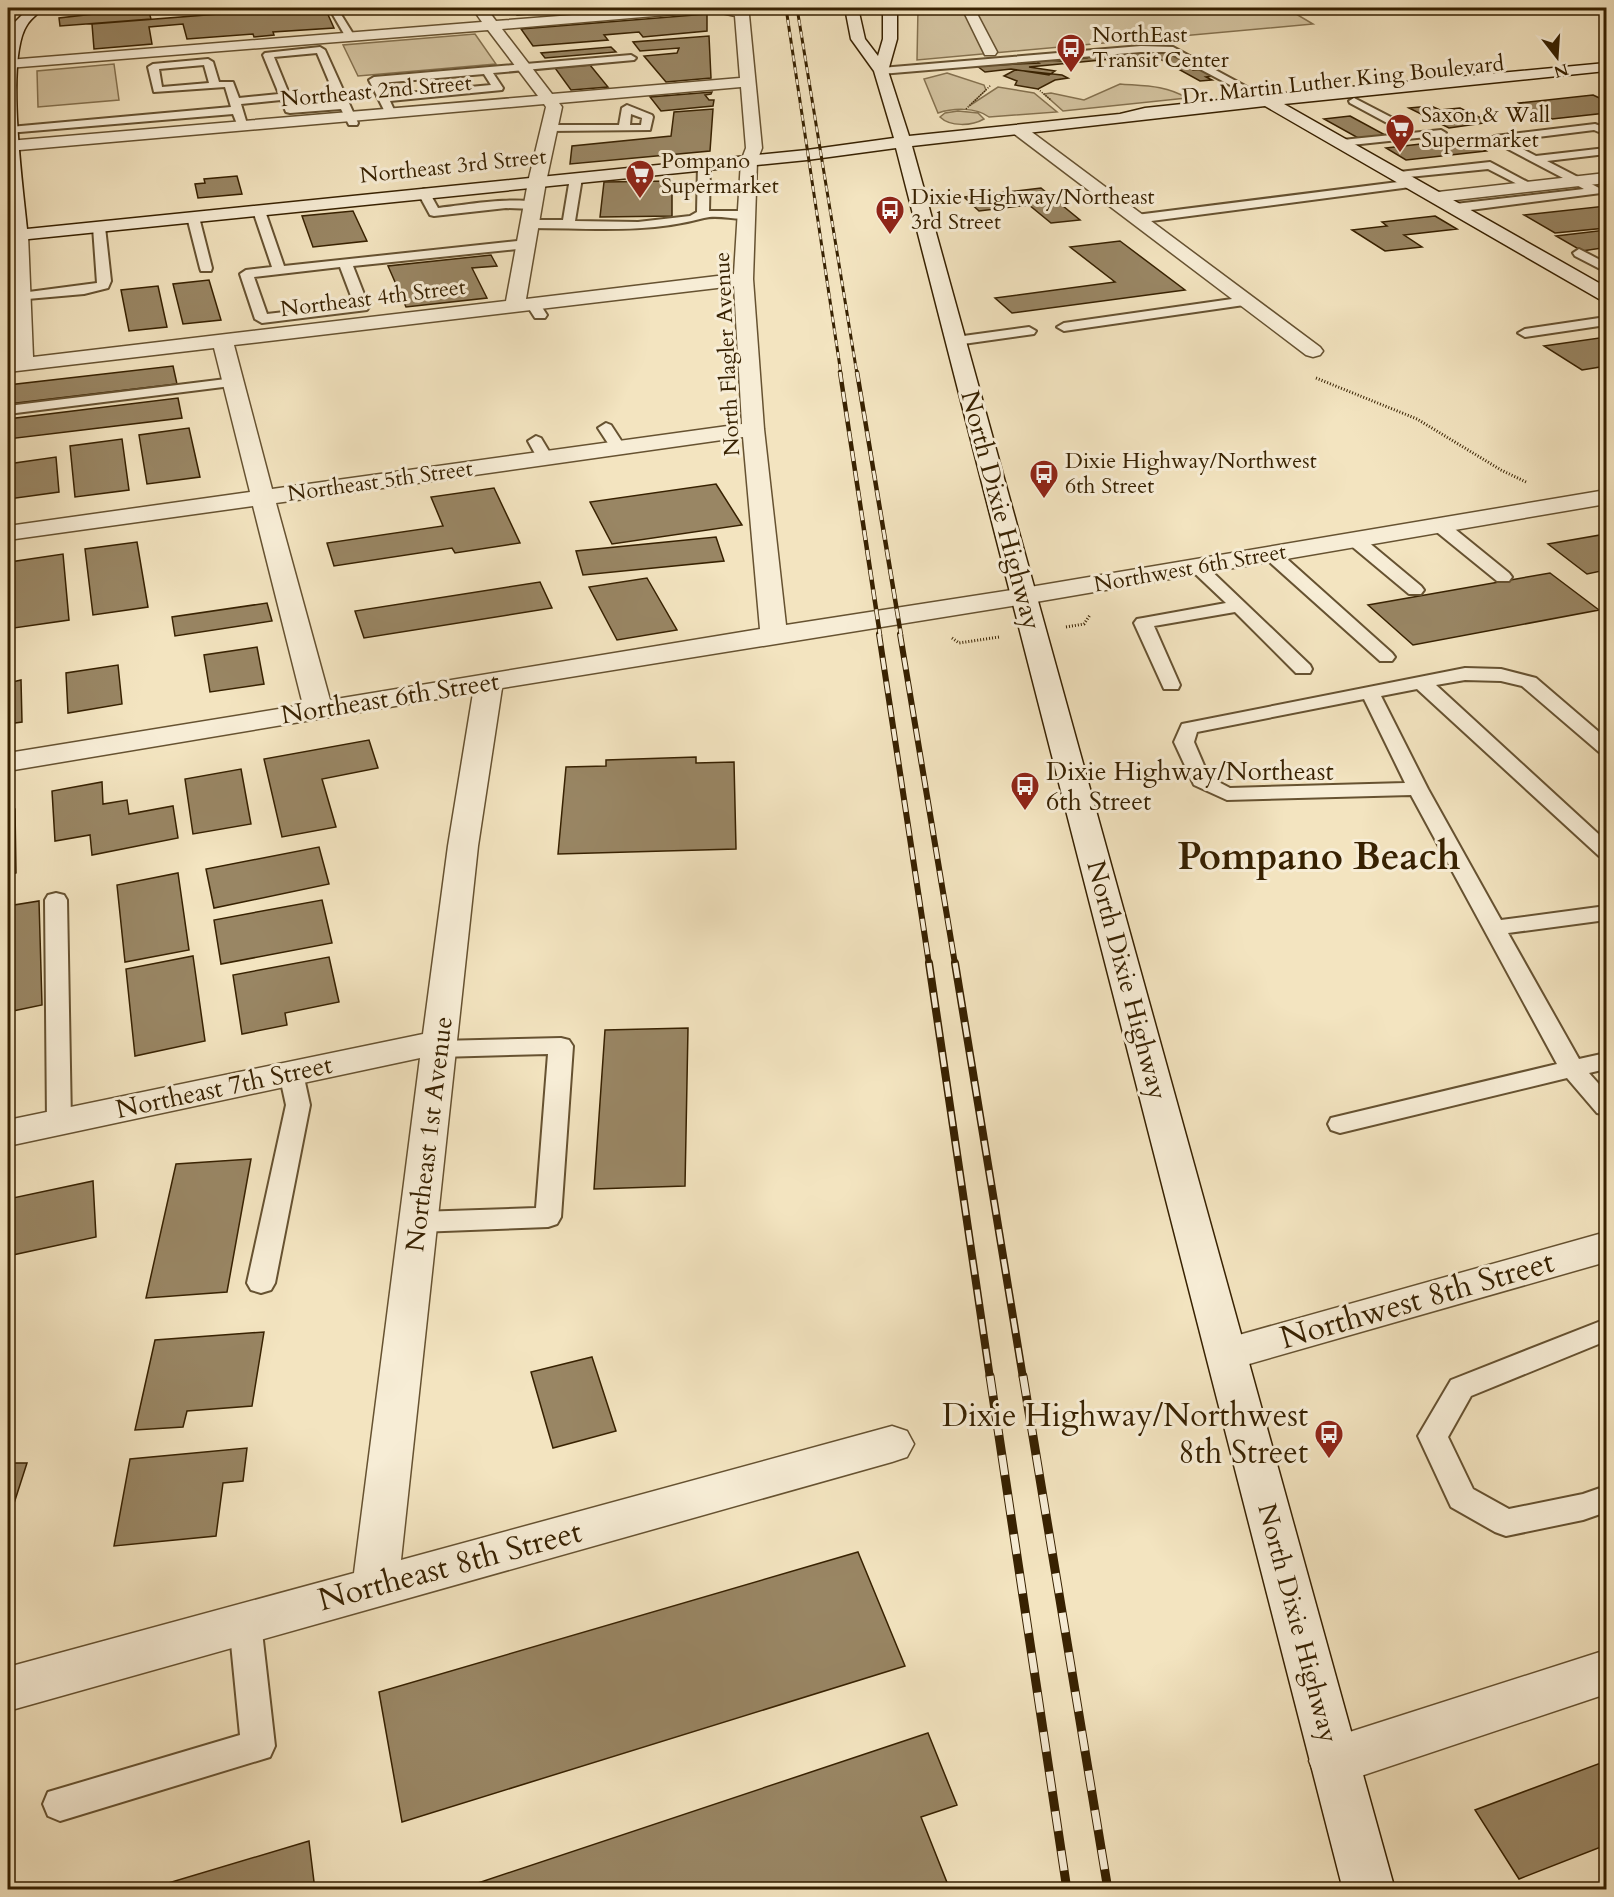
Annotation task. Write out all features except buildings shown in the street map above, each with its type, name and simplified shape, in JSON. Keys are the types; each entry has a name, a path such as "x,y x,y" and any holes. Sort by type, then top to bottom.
{"street":[{"path":"15,365 16,295 8,64 18,27 36,8"},
{"path":"479,8 554,107 537,182 527,244 529,308"},
{"path":"8,64 182,57 309,46 350,37 708,8"},
{"path":"718,8 727,8"},
{"name":"North Flagler Avenue","path":"727,8 738,11 742,15 753,148 749,161 743,279 753,429 774,635"},
{"name":"North Dixie Highway","path":"851,8 858,39 881,71 903,142 1228,1354 1369,1890"},
{"path":"881,71 890,39 890,8"},
{"path":"968,8 990,52"},
{"name":"Dr. Martin Luther King Boulevard","path":"903,142 1119,119 1150,122 1419,85 1606,67"},
{"name":"Dr. Martin Luther King Boulevard","path":"1274,105 1354,101 1606,76"},
{"name":"Northeast 2nd Street","path":"11,130 234,106 350,114 386,105 548,98 748,82"},
{"path":"1419,85 1435,93"},
{"path":"1274,105 1606,295"},
{"path":"1020,130 1313,351"},
{"name":"Northeast 3rd Street","path":"13,236 749,161 903,142"},
{"path":"1437,198 1606,178"},
{"name":"Northeast 4th Street","path":"15,365 222,340 265,327 529,308 743,279"},
{"path":"222,340 318,709"},
{"name":"Northeast 5th Street","path":"8,533 264,497 541,449 618,448 753,429"},
{"name":"Northwest 6th Street","path":"774,635 1024,596 1595,499"},
{"name":"Northeast 6th Street","path":"8,762 774,635"},
{"name":"Northeast 1st Avenue","path":"375,1586 463,846 489,682"},
{"name":"Northeast 7th Street","path":"8,1133 291,1073 439,1046"},
{"name":"Northwest 8th Street","path":"1228,1354 1606,1247"},
{"name":"Northeast 8th Street","path":"8,1689 892,1444"},
{"path":"1334,1761 1606,1672"}],"lane":[{"path":"333,8 350,37"},
{"path":"309,46 320,50 350,114 290,110 268,55 309,46"},
{"path":"881,71 1140,49 1170,49 1274,105"},
{"path":"215,85 208,62 182,57 153,67 158,90 230,84 234,106 285,97"},
{"path":"487,71 498,88 386,105 374,80 631,58"},
{"path":"1354,101 1406,129"},
{"path":"1455,208 1597,191 1495,139 1595,127 1606,132"},
{"path":"550,128 624,128"},
{"path":"1342,143 1441,133"},
{"path":"1536,159 1606,151"},
{"path":"703,214 704,165"},
{"path":"1399,175 1490,165 1531,187"},
{"path":"568,224 576,178"},
{"path":"1136,219 1414,184"},
{"path":"424,193 434,212 506,204 534,205"},
{"path":"259,211 279,270"},
{"path":"530,224 594,226 680,222 699,218 703,214 747,215"},
{"path":"193,217 206,268"},
{"path":"16,295 84,290 103,285 99,227"},
{"path":"345,263 362,307 265,327 246,274 279,270 345,263 527,244"},
{"path":"1580,253 1606,268"},
{"path":"1064,327 1246,301"},
{"path":"1525,333 1606,321"},
{"path":"956,341 1029,332"},
{"path":"8,410 234,382"},
{"path":"606,428 618,448"},
{"path":"1439,525 1503,577"},
{"path":"1355,540 1415,590"},
{"path":"1271,554 1386,657"},
{"path":"1197,567 1304,669"},
{"path":"1171,685 1143,623 1239,606"},
{"path":"1418,789 1227,794 1201,781 1184,742 1189,728 1465,675 1501,675 1529,682 1606,748"},
{"path":"1422,683 1606,852"},
{"path":"1370,693 1418,789 1572,1070 1606,1107"},
{"path":"56,900 59,1122"},
{"path":"1494,928 1606,913"},
{"path":"418,1222 548,1217 561,1046 439,1046"},
{"path":"1340,1124 1606,1061"},
{"path":"261,1283 298,1105 291,1073"},
{"path":"1606,1330 1461,1388 1433,1436 1462,1498 1506,1522 1583,1507 1606,1499"},
{"path":"60,1804 258,1746 245,1623"}],"path":[{"path":"1313,351 1298,364 1316,378 1397,408 1431,425 1508,475 1595,499"}],"shaded area":[{"path":"918,8 1082,8 1095,14 1162,8 1286,8 1313,24 917,60"},
{"path":"475,34 496,64 358,76 343,45"},
{"path":"114,64 119,100 38,107 37,71"},
{"path":"947,73 984,85 986,90 969,106 998,87 1034,93 1057,112 989,117 978,111 964,109 938,113 924,79"},
{"path":"1120,84 1162,88 1187,98 1063,111 1044,94 1051,93 1084,100"},
{"path":"958,111 978,113 984,119 961,124 949,123 940,117 945,113"}],"railway":[{"path":"786,8 841,374"},
{"path":"797,8 857,374"},
{"path":"840,372 880,635"},
{"path":"857,372 901,635"},
{"path":"879,634 929,964"},
{"path":"900,634 955,964"},
{"path":"929,963 990,1378"},
{"path":"955,963 1023,1378"},
{"path":"990,1376 1067,1890"},
{"path":"1023,1376 1108,1890"}],"place":[{"name":"NorthEast Transit Center","path":"1071,74"},
{"name":"Saxon & Wall Supermarket","path":"1400,154"},
{"name":"Pompano Supermarket","path":"640,200"},
{"name":"Dixie Highway/Northeast 3rd Street","path":"890,236"},
{"name":"Dixie Highway/Northwest 6th Street","path":"1044,500"},
{"name":"Dixie Highway/Northeast 6th Street","path":"1025,812"},
{"name":"Dixie Highway/Northwest 8th Street","path":"1329,1460"}],"district":[{"name":"Pompano Beach","path":"1319,857"}]}
